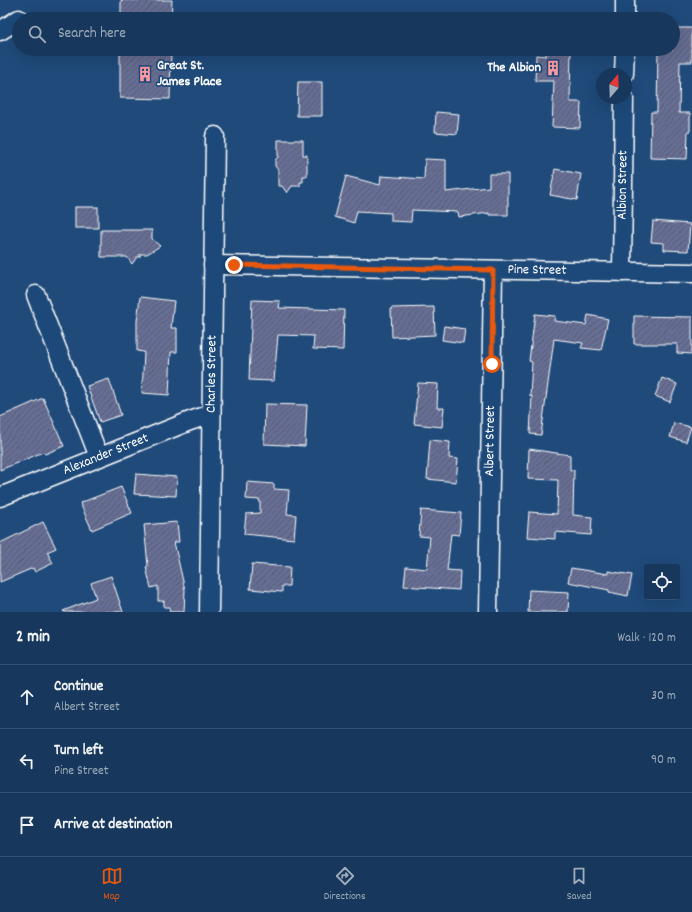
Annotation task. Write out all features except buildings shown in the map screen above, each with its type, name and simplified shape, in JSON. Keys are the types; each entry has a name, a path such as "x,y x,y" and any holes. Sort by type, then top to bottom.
{"street":[{"path":"625,12 626,0"},
{"path":"0,31 12,24"},
{"path":"624,68 625,56"},
{"name":"Albion Street","path":"622,272 624,104"},
{"name":"Charles Street","path":"209,612 215,136"},
{"name":"Pine Street","path":"213,265 692,273"},
{"name":"Albert Street","path":"488,612 493,270"},
{"path":"36,295 99,457"},
{"name":"Alexander Street","path":"0,497 190,421 212,414"}],"place":[{"name":"The Albion","path":"553,68"},
{"name":"Great St. James Place","path":"145,74"}],"route":[{"path":"234,265 493,270 492,364"}]}
